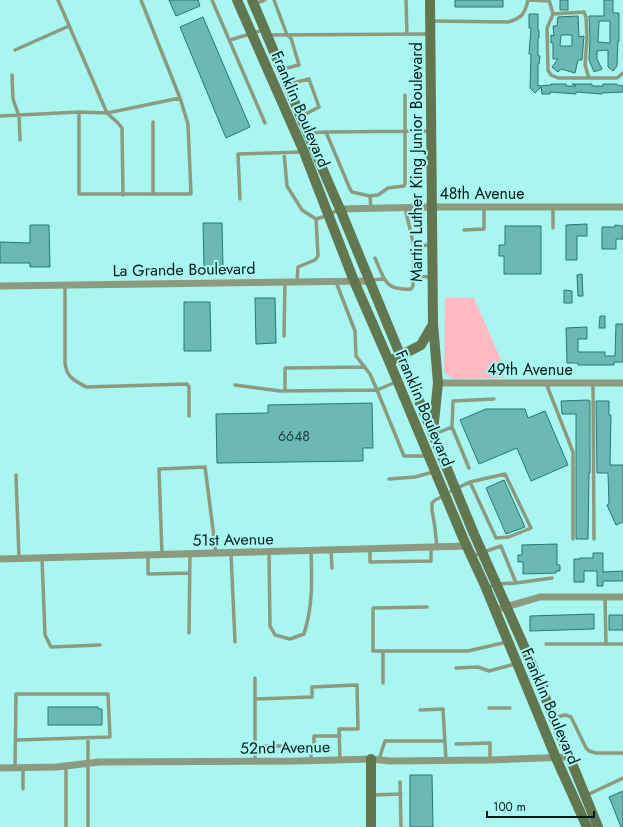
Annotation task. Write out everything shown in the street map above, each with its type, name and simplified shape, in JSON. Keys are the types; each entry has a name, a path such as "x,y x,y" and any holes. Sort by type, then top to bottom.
{"main road":[{"name":"Franklin Boulevard","path":"237,0 304,152 354,281 390,361 436,471 450,492 462,506 483,552 495,610 556,758 587,827"},
{"name":"Martin Luther King Junior Boulevard","path":"430,0 432,277 433,324 438,383 433,434"},
{"name":"Franklin Boulevard","path":"253,2 433,434 467,546 491,586 506,607 527,653 598,827"},
{"path":"390,361 421,345 433,324"},
{"path":"430,456 438,463 450,492"},
{"path":"371,827 371,795 375,760"}],"street":[{"name":"48th Avenue","path":"340,209 431,206 623,207"},
{"name":"La Grande Boulevard","path":"0,286 369,280"},
{"name":"49th Avenue","path":"438,383 623,383"},
{"name":"51st Avenue","path":"0,559 370,550 467,546"},
{"path":"495,610 540,598 623,597"},
{"name":"52nd Avenue","path":"0,768 66,767 88,763 490,760 570,757"}],"lane":[{"path":"58,0 107,113 122,128 123,194"},
{"path":"79,112 79,194 191,194 188,124 180,98 141,0"},
{"path":"212,0 265,123"},
{"path":"253,2 265,0"},
{"path":"274,0 287,34 291,38 299,65 281,69"},
{"path":"406,0 407,34"},
{"path":"430,21 508,22 518,20 526,10 528,0 549,0 553,14 548,28 548,70 551,75 558,78 617,78 623,73"},
{"path":"553,14 584,12 586,17 587,38 586,65 589,78"},
{"path":"15,50 69,26"},
{"path":"230,40 265,32 287,34 431,34"},
{"path":"12,75 13,99 19,116 20,140"},
{"path":"288,85 309,79 319,107 301,117"},
{"path":"326,132 352,192 370,196 378,195 388,188 404,186 406,184 405,95"},
{"path":"0,116 79,112 107,113 180,98"},
{"path":"153,122 153,194"},
{"path":"308,134 326,132 431,131"},
{"path":"240,199 238,154 304,152"},
{"path":"284,153 287,186 302,210 316,219 329,215 340,209"},
{"path":"370,196 371,208"},
{"path":"375,258 388,286 400,290 411,289 413,286 414,246 405,207"},
{"path":"464,230 484,229 484,207"},
{"path":"553,207 553,228"},
{"path":"297,282 298,267 315,260 318,256 316,219"},
{"path":"414,246 432,246"},
{"path":"413,276 432,277"},
{"path":"369,280 384,279"},
{"path":"336,281 355,331 356,356 370,374 404,456 430,456"},
{"path":"284,336 285,282"},
{"path":"65,285 65,363 66,372 72,379 86,386 187,384 189,386 189,416"},
{"path":"285,391 285,368 365,367"},
{"path":"235,385 285,391 377,390 398,381"},
{"path":"546,383 573,452 573,539"},
{"path":"594,383 594,539"},
{"path":"469,468 452,427 453,401 494,400"},
{"path":"433,434 452,427"},
{"path":"162,555 159,469 205,467 216,554"},
{"path":"389,479 415,477 436,471"},
{"path":"370,550 370,562 431,561 434,548 435,528 432,510 432,503 434,500 470,482 505,474 531,528 509,537 496,538 470,482"},
{"path":"16,475 19,558"},
{"path":"472,556 501,546 516,583"},
{"path":"269,552 270,626 275,635 290,639 304,634 310,617 312,602 311,551"},
{"path":"331,551 332,568"},
{"path":"231,553 235,642"},
{"path":"189,633 190,554"},
{"path":"148,555 148,574 189,573"},
{"path":"42,558 45,635 51,647 100,645"},
{"path":"491,586 552,578"},
{"path":"605,597 606,644"},
{"path":"427,607 373,608 372,651 468,651 508,642"},
{"path":"546,644 623,644"},
{"path":"383,651 383,683"},
{"path":"456,668 478,667 489,671 518,663"},
{"path":"254,678 255,762"},
{"path":"254,699 312,697 312,687 357,685 358,729 340,729 340,760"},
{"path":"16,740 110,737 108,694 16,694 16,740 23,789"},
{"path":"489,708 510,708"},
{"path":"420,710 443,709 446,760"},
{"path":"553,718 565,715 571,717 586,748 592,753 623,753"},
{"path":"254,746 314,746 314,736 340,736"},
{"path":"88,738 88,827"},
{"path":"375,760 386,741 445,741"},
{"path":"456,744 490,743 490,760"},
{"path":"311,746 311,761"},
{"path":"66,767 66,827"},
{"path":"586,795 623,778"},
{"path":"400,782 401,827"},
{"path":"371,795 400,794"}],"shaded area":[{"path":"445,297 474,298 505,369 504,378 453,379 444,372"}],"building":[{"path":"169,0 198,0 200,6 176,16"},
{"path":"455,0 503,0 503,7 455,7"},
{"path":"560,0 568,0 568,10 560,10"},
{"path":"604,0 613,0 613,13 619,13 617,66 613,71 608,67 608,50 597,51 597,59 602,69 594,72 589,60 589,16 604,16","holes":["599,21 610,21 610,43 598,42"]},
{"path":"529,14 538,14 538,56 540,56 538,64 538,86 551,84 576,86 572,84 592,84 592,86 603,86 603,84 617,84 623,86 623,92 602,94 576,92 576,94 550,92 550,94 542,94 541,87 535,93 530,88 531,54 529,54 531,28 529,28"},
{"path":"578,16 579,37 584,36 582,60 578,60 575,73 561,69 558,72 552,67 558,59 553,59 553,43 551,43 551,35 554,36 553,26 557,26 558,17","holes":["561,35 572,35 572,46 560,46"]},
{"path":"203,17 250,127 226,138 180,27"},
{"path":"203,223 222,223 223,266 204,266"},
{"path":"587,224 587,236 577,236 577,260 566,260 566,225"},
{"path":"30,225 49,225 50,267 30,267 30,263 0,263 0,242 30,243"},
{"path":"615,225 623,226 623,239 616,239 616,249 602,249 602,227 615,227"},
{"path":"505,226 541,226 541,274 504,274 504,256 499,256 499,245 505,245"},
{"path":"582,274 583,296 578,296 577,275"},
{"path":"564,290 572,291 572,303 564,303"},
{"path":"255,298 275,298 276,343 256,344"},
{"path":"184,302 210,302 211,351 184,351"},
{"path":"600,316 605,316 605,328 599,328"},
{"path":"616,324 623,324 623,362 614,362 614,365 578,365 578,363 567,363 566,328 587,327 587,339 578,339 578,352 605,352 605,356 615,356"},
{"path":"561,401 590,401 590,473 588,539 576,539 576,414 562,414"},
{"path":"596,401 609,401 609,415 611,415 610,465 623,465 623,522 616,525 607,505 609,504 608,473 597,473"},
{"path":"372,403 373,448 363,448 363,461 217,463 216,414 268,413 268,405"},
{"path":"486,409 525,409 528,418 545,411 568,465 531,481 517,448 479,464 460,420"},
{"path":"504,480 525,527 506,534 486,488"},
{"path":"557,544 557,565 560,565 560,571 556,571 556,573 523,574 523,562 518,562 518,555 522,555 522,545"},
{"path":"593,553 603,553 603,572 623,571 623,581 603,581 603,586 597,586 597,571 584,571 584,582 574,582 574,559 593,558"},
{"path":"594,614 594,629 530,631 530,616"},
{"path":"609,615 623,615 623,630 609,630"},
{"path":"48,707 98,707 98,709 102,709 102,725 48,725"},
{"path":"410,775 432,775 433,827 410,827"},
{"path":"623,791 623,827 621,827 609,797"}]}
